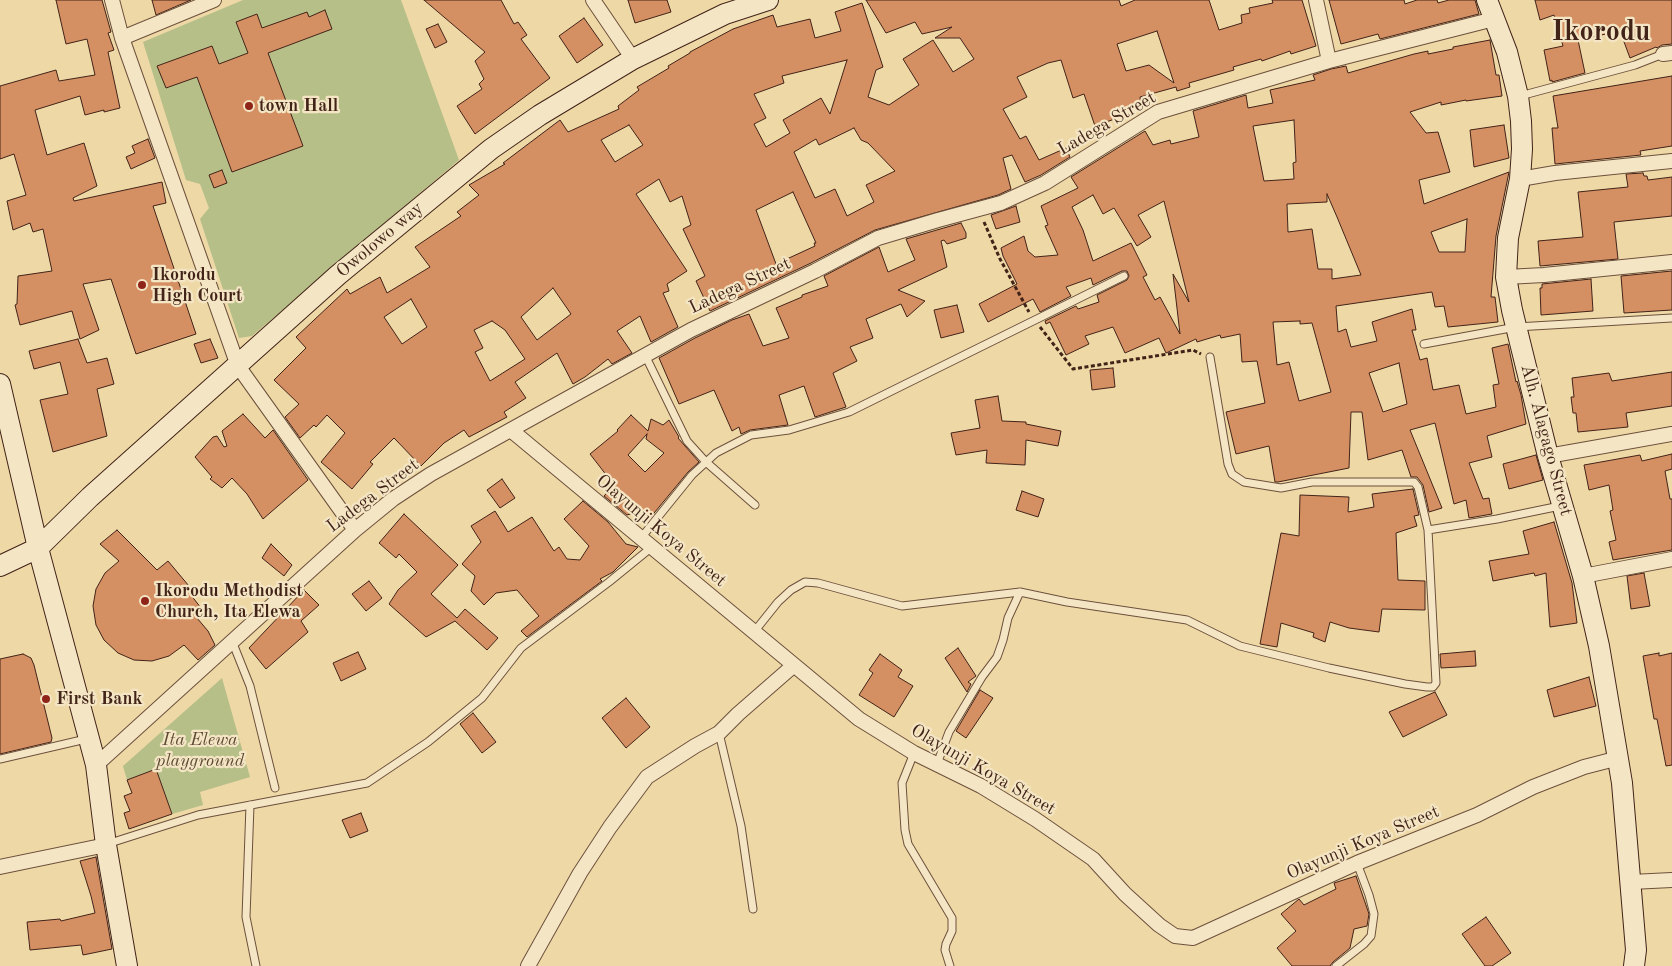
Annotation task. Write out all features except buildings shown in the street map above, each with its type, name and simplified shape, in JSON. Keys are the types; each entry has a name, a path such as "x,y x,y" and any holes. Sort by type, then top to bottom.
{"main road":[{"name":"Owolowo way","path":"0,566 38,548 90,497 338,275 491,149 540,115 633,59 725,14 768,0"},
{"name":"Alh. Alagago Street","path":"1491,9 1507,52 1518,96 1522,149 1520,179 1508,238 1506,278 1548,456 1583,576 1599,646 1619,758 1636,950 1634,966"},
{"path":"0,384 38,548 96,765 106,845 127,966"}],"street":[{"path":"112,0 122,38 238,366 355,530"},
{"path":"122,38 214,0"},
{"path":"594,0 633,59"},
{"path":"1316,0 1329,61"},
{"name":"Ladega Street","path":"96,765 355,530 393,499 430,474 512,431 572,395 691,330 815,271 878,238 1002,203 1045,183 1158,112 1329,61 1491,9"},
{"path":"1520,179 1672,161"},
{"path":"1506,278 1544,276 1672,262"},
{"name":"Olayunji Koya Street","path":"512,431 859,719 914,753 981,786 1036,819 1093,859 1125,894 1175,936 1193,938 1357,864 1477,815 1533,787 1584,767 1619,758"},
{"path":"1548,456 1672,434"},
{"path":"1583,576 1672,559"},
{"path":"528,966 580,873 610,828 648,777 694,746 719,733 738,714 794,666"},
{"path":"0,867 106,845"},
{"path":"1631,882 1672,880"}],"lane":[{"path":"1518,96 1610,72 1668,53"},
{"path":"641,538 692,475 716,453 751,435 789,430 849,412 1124,276"},
{"path":"1424,344 1516,326 1672,318"},
{"path":"645,355 686,441 706,462 755,505"},
{"path":"754,632 778,602 791,590 805,582 818,583 902,606 1020,592 1068,602 1187,620 1240,646 1405,684 1433,686 1436,683 1428,530 1418,486 1414,482 1312,482 1281,488 1244,482 1232,474 1228,464 1210,357"},
{"path":"1428,530 1497,519 1563,505"},
{"path":"106,845 198,815 366,783 428,742 482,698 521,648 652,547"},
{"path":"937,764 949,732 997,656 1008,618 1020,592"},
{"path":"232,642 250,686 275,788"},
{"path":"719,733 741,826 753,909"},
{"path":"0,759 89,738"},
{"path":"914,753 902,783 905,830 908,844 952,918 952,931 945,950 950,966"},
{"path":"250,804 246,870 246,917 256,966"},
{"path":"1336,966 1364,944 1371,936 1374,914 1357,864"}],"path":[{"path":"978,210 1000,259 1034,320 1073,369 1193,350 1210,357"}],"green space":[{"path":"243,0 401,0 459,160 252,336 239,338 200,219 209,208 200,184 186,180 143,42"},
{"name":"Ita Elewa playground","path":"222,678 250,777 200,792 203,805 172,814 156,770 127,780 123,766"}],"place":[{"name":"town Hall","path":"249,106"},
{"name":"Ikorodu High Court","path":"142,285"},
{"name":"Ikorodu Methodist Church, Ita Elewa","path":"145,601"},
{"name":"First Bank","path":"46,699"}],"district":[{"name":"Ikorodu","path":"1601,33"}]}
